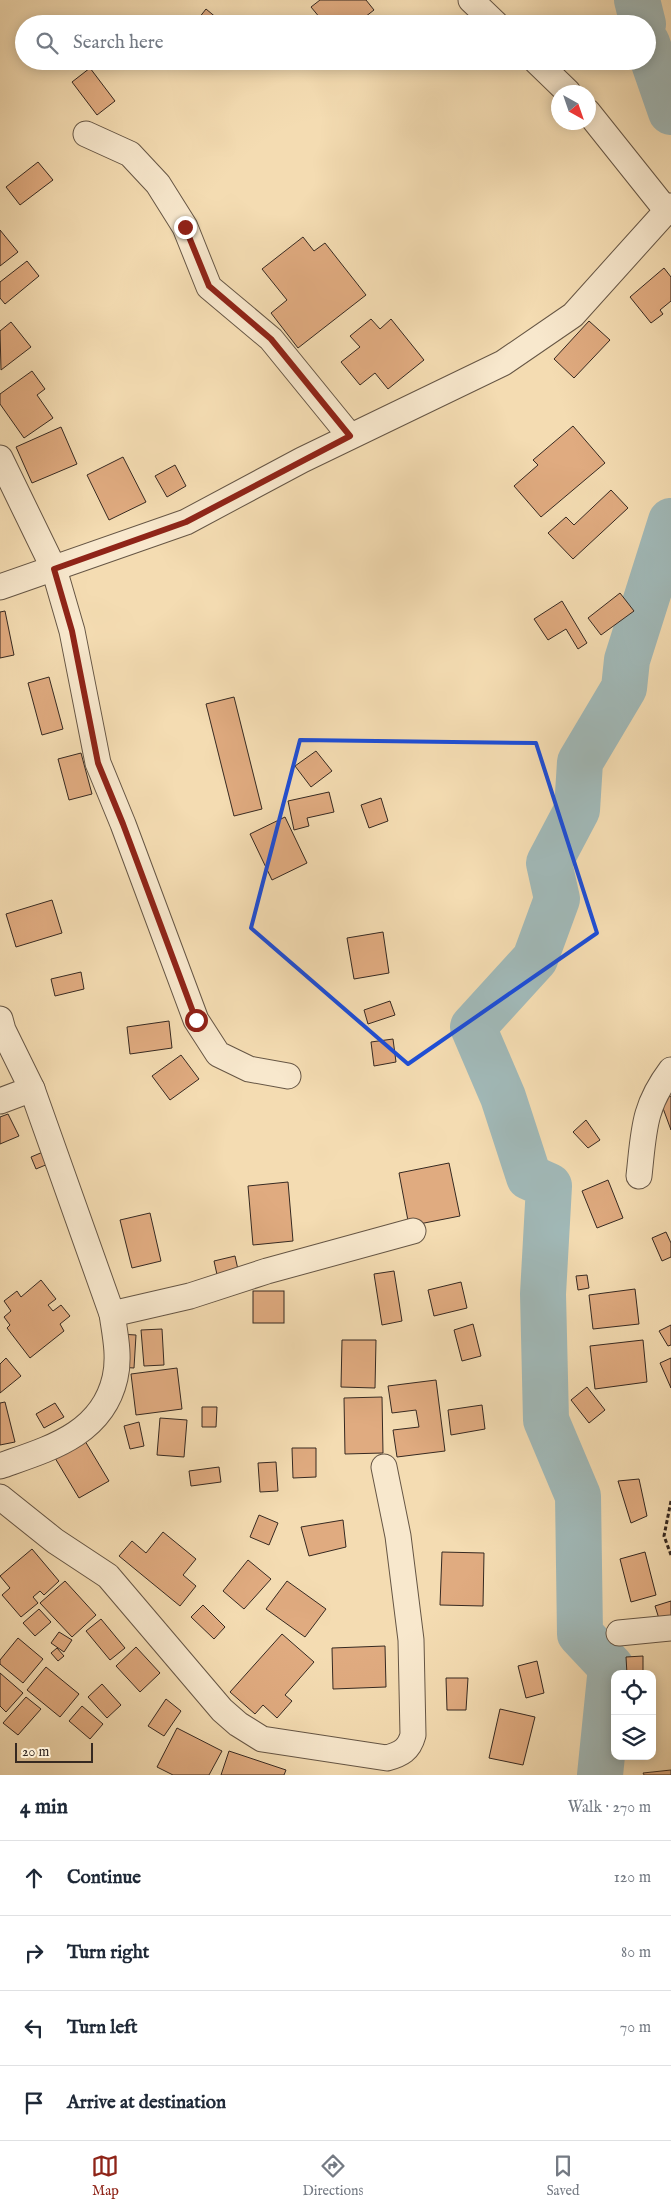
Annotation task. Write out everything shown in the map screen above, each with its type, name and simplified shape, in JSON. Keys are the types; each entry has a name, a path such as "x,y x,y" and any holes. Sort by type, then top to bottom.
{"street":[{"path":"471,0 487,15"},
{"path":"545,70 561,85"},
{"path":"0,587 186,522 350,436 503,363 573,315 669,208 596,121"},
{"path":"86,134 130,154 158,184 185,227 209,286 271,339 350,436"},
{"path":"0,458 54,569 72,631 98,763 123,824 196,1020 218,1054 249,1069 288,1076"},
{"path":"0,1020 32,1089 112,1314 117,1351 115,1378 108,1397 87,1428 69,1440 0,1466"},
{"path":"639,1176 646,1114 657,1088 671,1070"},
{"path":"0,1102 32,1089"},
{"path":"112,1314 190,1296 267,1271 413,1231"},
{"path":"0,1497 55,1541 108,1576 222,1710 238,1724 262,1739 387,1758 400,1755 410,1746 413,1735 411,1640 398,1536 384,1467"},
{"path":"619,1633 671,1628"}],"path":[{"path":"671,1501 664,1536 671,1555"}],"highlighted area":[{"path":"300,740 536,743 597,933 408,1064 251,928"}],"building":[{"path":"320,0 366,0 374,10 368,15 318,15 311,7"},
{"path":"206,9 213,15 201,15"},
{"path":"87,70 92,70 115,101 97,115 72,82"},
{"path":"38,162 53,180 20,205 6,187"},
{"path":"0,230 18,252 0,266"},
{"path":"303,237 314,251 325,243 366,295 298,348 271,313 287,300 262,269"},
{"path":"27,261 39,276 5,304 0,298 0,282"},
{"path":"664,268 671,277 671,301 660,310 663,314 651,323 630,297"},
{"path":"371,319 380,329 391,319 424,360 388,389 375,373 360,385 341,362 360,347 350,336"},
{"path":"589,321 610,340 574,378 554,359"},
{"path":"11,322 31,347 1,370 0,331"},
{"path":"32,371 45,389 37,395 53,418 24,438 0,404 0,394"},
{"path":"573,426 605,463 541,517 514,486 538,465 533,460"},
{"path":"61,427 77,464 32,483 16,447"},
{"path":"123,457 146,502 109,520 87,475"},
{"path":"175,465 186,486 167,497 155,476"},
{"path":"611,490 628,508 573,559 548,533 566,517 574,525"},
{"path":"620,593 634,611 601,635 588,618"},
{"path":"562,601 587,643 578,649 566,629 548,640 534,619"},
{"path":"5,611 14,655 0,658 0,612"},
{"path":"49,677 63,729 42,735 28,683"},
{"path":"234,697 262,809 234,816 206,704"},
{"path":"316,751 332,771 311,787 295,766"},
{"path":"81,753 92,794 69,800 58,759"},
{"path":"329,792 334,812 307,818 309,826 294,830 288,801"},
{"path":"381,798 388,821 369,828 361,805"},
{"path":"285,817 307,863 272,880 250,834"},
{"path":"52,900 62,933 16,947 6,914"},
{"path":"383,932 389,973 354,979 347,938"},
{"path":"81,972 84,989 55,996 51,979"},
{"path":"390,1001 395,1015 368,1024 364,1010"},
{"path":"169,1021 172,1048 130,1054 127,1027"},
{"path":"393,1039 396,1062 374,1066 371,1042"},
{"path":"181,1055 199,1079 170,1100 152,1076"},
{"path":"671,1096 671,1130 660,1100"},
{"path":"8,1114 19,1136 0,1144 0,1117"},
{"path":"586,1120 600,1140 588,1148 573,1132"},
{"path":"43,1152 48,1164 36,1169 31,1157"},
{"path":"449,1163 460,1216 409,1226 399,1173"},
{"path":"608,1180 623,1218 597,1228 582,1191"},
{"path":"288,1182 293,1241 253,1245 248,1186"},
{"path":"150,1213 161,1261 132,1268 120,1220"},
{"path":"666,1232 671,1243 671,1257 662,1261 652,1238"},
{"path":"235,1256 239,1274 218,1279 214,1261"},
{"path":"394,1271 402,1321 382,1325 374,1274"},
{"path":"587,1275 589,1288 578,1290 576,1276"},
{"path":"41,1280 56,1299 48,1305 53,1311 61,1305 70,1316 60,1324 64,1331 30,1358 7,1328 10,1325 4,1317 11,1311 4,1301 17,1291 21,1297"},
{"path":"461,1282 467,1308 434,1316 428,1290"},
{"path":"635,1289 639,1324 593,1329 589,1295"},
{"path":"253,1291 284,1291 284,1323 253,1323"},
{"path":"473,1324 481,1356 462,1361 454,1330"},
{"path":"671,1325 671,1345 668,1346 659,1331"},
{"path":"162,1329 164,1365 144,1366 141,1330"},
{"path":"119,1334 136,1335 134,1368 118,1367"},
{"path":"342,1340 376,1340 375,1388 341,1387"},
{"path":"643,1340 647,1382 595,1389 590,1346"},
{"path":"6,1358 21,1376 0,1393 0,1364"},
{"path":"671,1358 671,1388 660,1363"},
{"path":"177,1368 182,1409 136,1415 131,1374"},
{"path":"436,1380 445,1451 397,1457 393,1430 419,1427 416,1410 392,1413 388,1386"},
{"path":"587,1387 605,1410 589,1423 571,1400"},
{"path":"382,1397 383,1453 345,1454 344,1398"},
{"path":"5,1402 15,1442 0,1445 0,1403"},
{"path":"55,1403 64,1417 44,1428 36,1414"},
{"path":"482,1405 485,1429 451,1435 448,1410"},
{"path":"202,1407 217,1407 216,1427 202,1427"},
{"path":"160,1418 187,1420 184,1457 157,1455"},
{"path":"139,1422 144,1446 130,1449 124,1426"},
{"path":"85,1441 109,1481 79,1498 55,1458"},
{"path":"292,1448 316,1448 316,1477 293,1478"},
{"path":"276,1462 278,1491 260,1492 258,1463"},
{"path":"219,1467 221,1482 191,1486 189,1471"},
{"path":"639,1479 647,1516 631,1523 618,1481"},
{"path":"259,1515 278,1523 269,1545 250,1537"},
{"path":"343,1520 346,1547 309,1556 301,1527"},
{"path":"163,1532 196,1559 183,1575 196,1586 180,1606 119,1556 132,1541 146,1553"},
{"path":"32,1549 59,1581 44,1595 40,1591 33,1597 38,1603 21,1617 2,1595 10,1588 0,1576"},
{"path":"442,1552 484,1553 483,1606 440,1605"},
{"path":"645,1552 656,1595 631,1602 620,1559"},
{"path":"248,1560 271,1579 244,1609 223,1591"},
{"path":"65,1581 96,1615 72,1637 40,1603"},
{"path":"287,1581 326,1609 305,1637 266,1609"},
{"path":"671,1601 671,1622 661,1625 655,1606"},
{"path":"203,1605 225,1627 214,1639 191,1617"},
{"path":"39,1609 51,1622 35,1636 23,1623"},
{"path":"101,1619 125,1648 110,1660 86,1631"},
{"path":"59,1632 72,1640 64,1652 51,1643"},
{"path":"282,1634 314,1662 285,1695 292,1701 277,1718 263,1705 255,1714 230,1692"},
{"path":"18,1638 43,1659 23,1683 0,1664 0,1660"},
{"path":"385,1646 386,1687 333,1689 332,1648"},
{"path":"136,1647 160,1673 140,1692 116,1666"},
{"path":"57,1648 64,1656 58,1661 51,1653"},
{"path":"643,1656 643,1670 627,1670 626,1657"},
{"path":"537,1661 544,1693 526,1698 518,1666"},
{"path":"46,1667 79,1694 60,1717 27,1690"},
{"path":"0,1673 23,1693 6,1712 0,1706"},
{"path":"446,1678 468,1678 466,1710 447,1710"},
{"path":"102,1684 121,1705 107,1718 88,1697"},
{"path":"26,1697 41,1709 18,1735 3,1723"},
{"path":"166,1699 181,1711 164,1736 148,1726"},
{"path":"82,1706 103,1724 90,1739 69,1721"},
{"path":"500,1709 535,1717 523,1765 489,1758"},
{"path":"177,1728 222,1751 209,1775 173,1775 157,1767"},
{"path":"229,1751 286,1770 284,1775 221,1775"},
{"path":"671,1770 671,1775 644,1775 643,1773"}],"waterway":[{"path":"637,0 641,15"},
{"path":"656,69 671,112"},
{"path":"600,1775 611,1667 580,1634 578,1496 546,1420 543,1294 549,1186 529,1177 503,1097 473,1027 535,959 557,899 549,863 577,810 580,762 624,688 627,660 671,521"}],"route":[{"path":"185,227 209,286 271,339 350,436 186,522 54,569 72,631 98,763 123,824 196,1020"}]}
